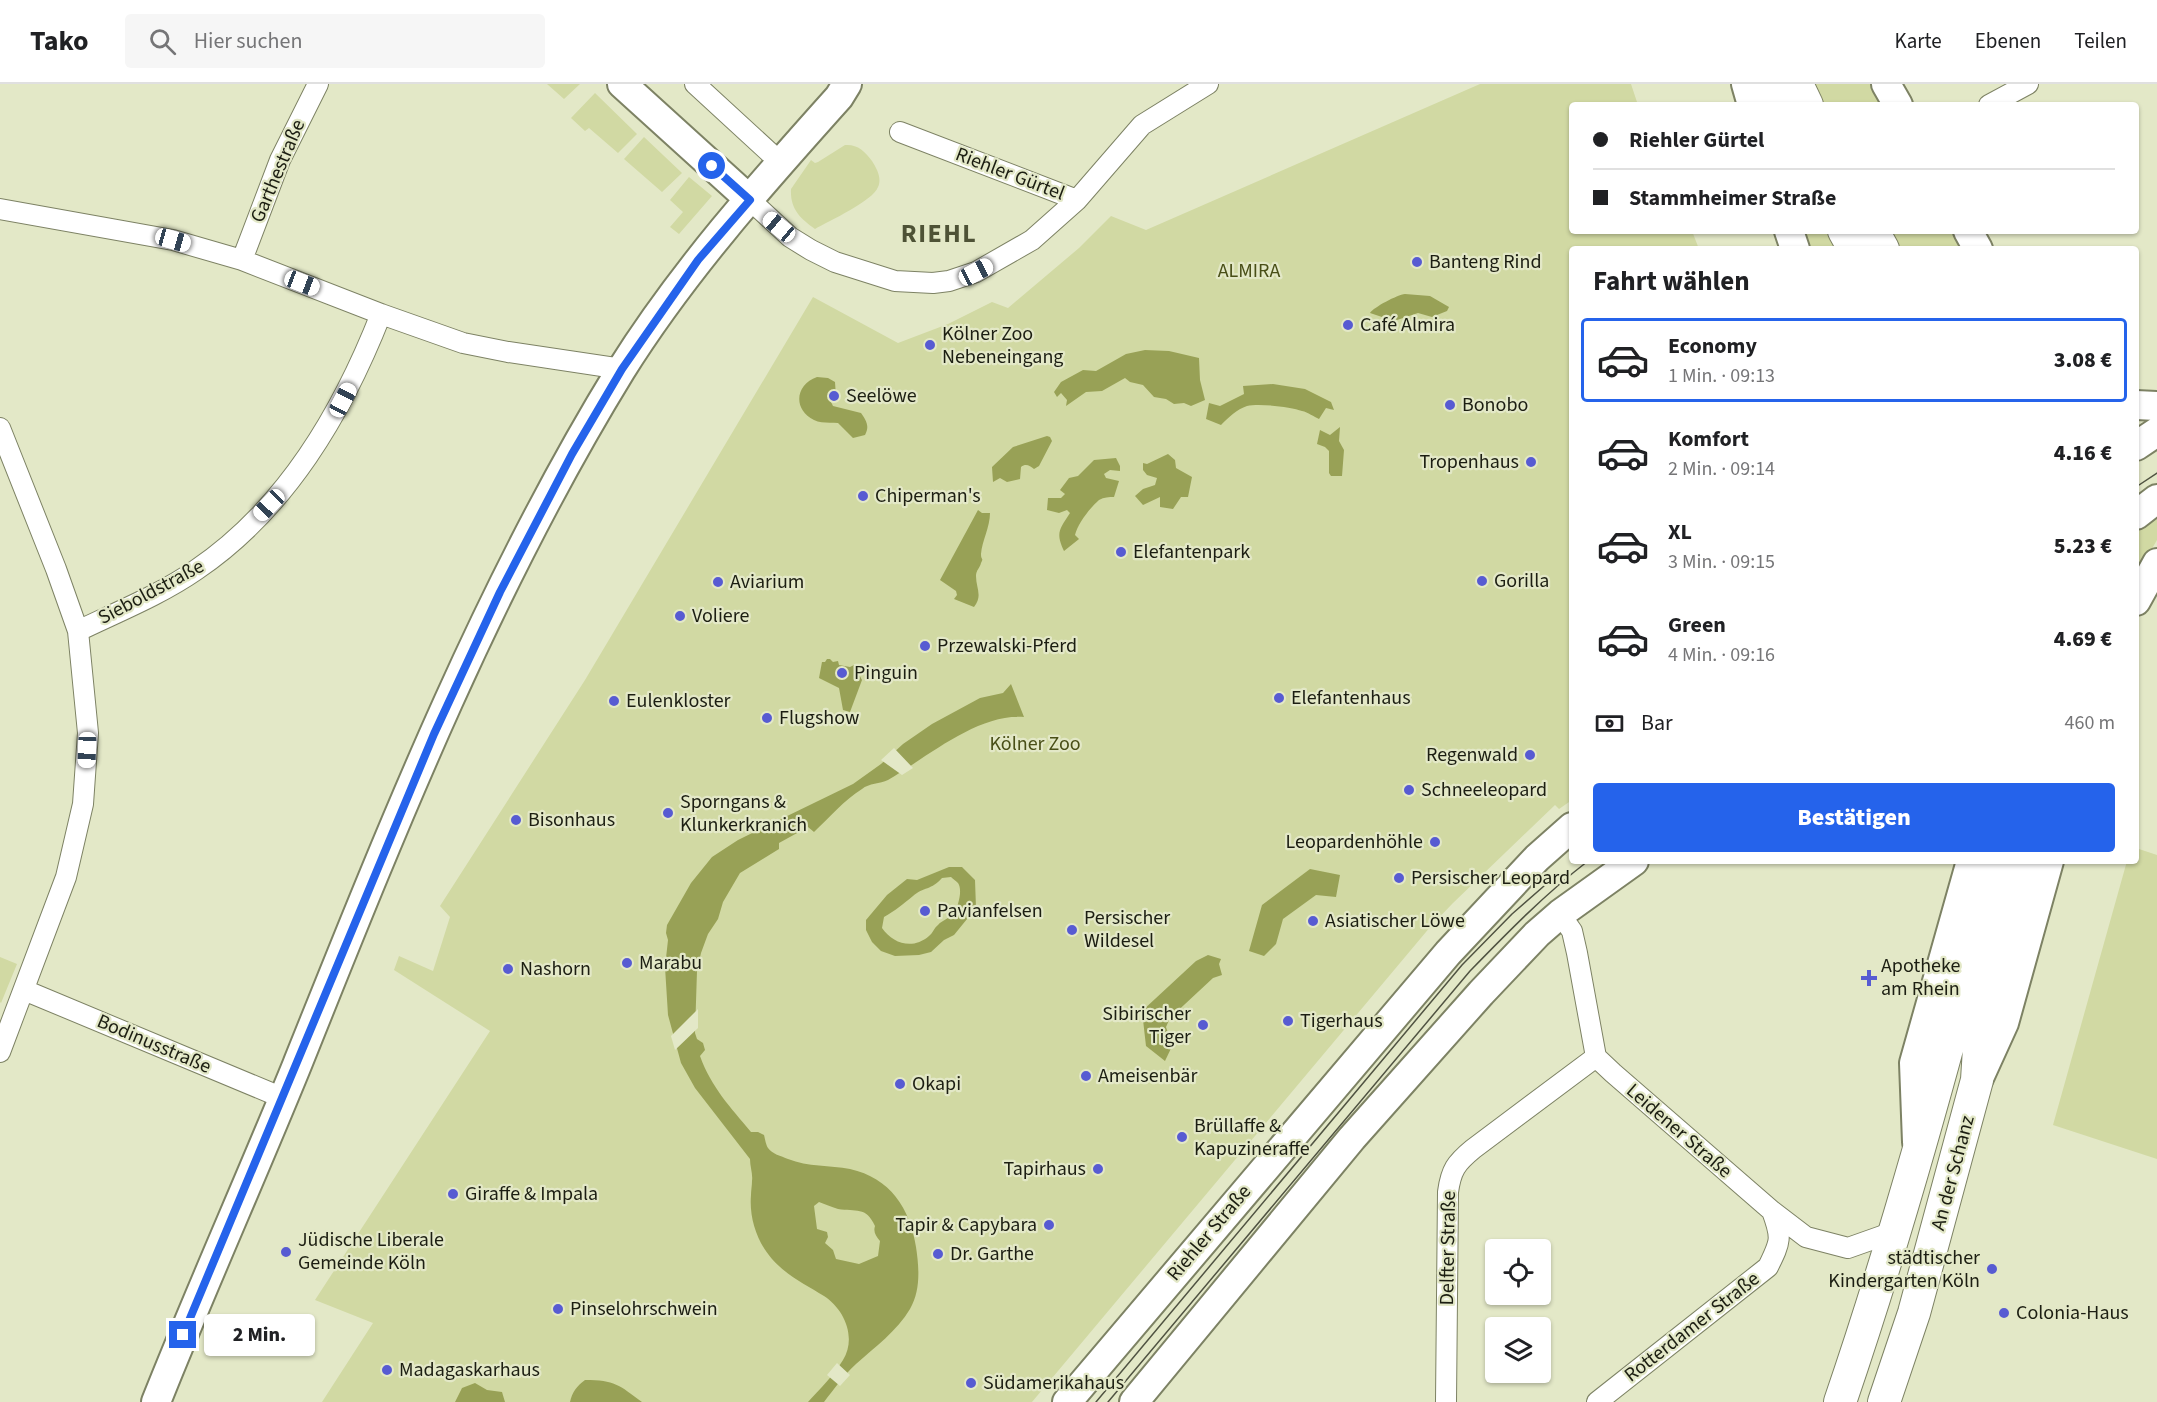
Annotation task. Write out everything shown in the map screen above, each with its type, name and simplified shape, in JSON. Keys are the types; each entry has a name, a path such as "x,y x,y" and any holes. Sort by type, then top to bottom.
{"main road":[{"name":"Riehler Gürtel","path":"622,84 750,200"},
{"path":"156,1402 434,734 490,612 572,454 622,369 702,255 780,162 839,97 847,84"},
{"path":"1746,84 1751,102"},
{"path":"1766,84 1775,102"},
{"path":"1797,84 1806,102"},
{"path":"1886,84 1896,102"},
{"path":"2139,405 2157,406"},
{"path":"2139,444 2157,432"},
{"path":"2139,513 2157,499"},
{"path":"2139,596 2157,563"},
{"name":"Riehler Straße","path":"1067,1402 1448,953 1537,858 1569,830"},
{"path":"1134,1402 1352,1138 1481,993 1537,934 1560,914 1630,864"},
{"name":"An der Schanz","path":"1917,1157 1914,1064 1970,864"},
{"name":"An der Schanz","path":"1840,1402 1896,1231 1997,864"},
{"name":"An der Schanz","path":"1977,1080 1981,1017 2022,864"},
{"name":"An der Schanz","path":"1884,1402 1914,1313 1977,1080 2004,1023 2048,864"},
{"path":"1880,1285 1877,1306 1881,1321 1890,1328 1903,1327 1910,1322 1914,1313"}],"street":[{"name":"Garthestraße","path":"242,260 280,159 318,84"},
{"path":"695,84 780,162"},
{"path":"1077,200 1142,125 1208,84"},
{"path":"1995,102 2028,84"},
{"name":"Riehler Gürtel","path":"750,200 790,237 834,262 895,281 933,284 976,272 1003,258 1032,240 1077,200 900,132"},
{"path":"0,209 173,240 242,260 381,314 486,348 622,369"},
{"name":"Sieboldstraße","path":"78,631 163,591 194,572 233,541 280,494 303,465 343,400 364,357 381,314"},
{"path":"0,428 78,631 88,733 82,804 66,877 0,1052"},
{"path":"1560,914 1572,931 1578,952 1596,1057"},
{"name":"Bodinusstraße","path":"24,990 283,1098"},
{"name":"Leidener Straße","path":"1596,1057 1772,1211 1806,1237 1848,1248 1896,1231"},
{"name":"Delfter Straße","path":"1446,1402 1450,1174 1459,1161 1473,1149 1596,1057"},
{"name":"Rotterdamer Straße","path":"1597,1402 1768,1267 1777,1249 1780,1233 1772,1211"}],"green space":[{"path":"547,84 580,84 564,99"},
{"name":"Kölner Zoo","path":"1480,84 1631,84 1637,102 1569,102 1569,234 1693,234 1698,246 1569,246 1569,802 1559,809 1555,805 1431,926 1032,1402 322,1402 373,1323 315,1300 490,1031 394,970 399,956 433,971 450,917 440,906 585,680 813,297 898,343 948,324 992,302 1008,308 1079,248 1111,216 1146,230"},
{"path":"1809,84 1872,84 1882,102 1818,102"},
{"path":"595,93 637,134 618,153 589,128 585,131 571,118"},
{"path":"644,137 682,173 662,192 624,159"},
{"path":"845,145 857,147 869,157 876,167 878,187 860,204 815,229 794,208 791,189 811,160 818,162"},
{"path":"689,177 712,196 679,234 670,227 683,212 670,200"},
{"path":"1798,234 1831,234 1837,246 1801,246"},
{"path":"1890,234 1957,234 1963,246 1896,246"},
{"path":"2157,508 2157,540 2139,571 2139,521"},
{"path":"2139,849 2157,855 2157,1159 2053,1125 2126,864 2139,864"},
{"path":"0,957 17,964 1,1003 0,1002"}],"shaded area":[{"path":"1405,294 1430,296 1449,307 1447,311 1432,317 1418,313 1397,320 1387,315 1382,317 1370,313 1386,302"},
{"path":"1145,350 1169,351 1199,358 1200,380 1205,400 1191,406 1184,403 1174,404 1166,399 1154,397 1143,385 1130,382 1125,378 1102,391 1086,392 1066,406 1067,400 1061,393 1057,397 1054,392 1061,382 1083,370 1096,371 1126,354"},
{"path":"817,377 828,378 835,382 836,397 831,402 833,406 861,413 867,426 865,435 853,438 838,423 817,421 802,410 799,397 801,391 810,380"},
{"path":"1273,384 1305,389 1331,402 1334,410 1326,408 1319,419 1306,412 1290,408 1252,405 1240,409 1221,425 1206,419 1209,403 1220,406 1244,394 1243,386"},
{"path":"1340,427 1339,441 1344,450 1342,476 1331,476 1329,451 1317,444 1320,430 1330,435"},
{"path":"1047,436 1052,441 1039,466 1034,469 1026,465 1021,467 1020,479 1007,482 1000,478 993,482 992,467 1013,447"},
{"path":"1168,454 1175,460 1176,468 1192,477 1188,497 1181,497 1173,509 1160,507 1160,497 1143,505 1135,496 1143,489 1155,485 1157,478 1147,475 1143,470 1143,463 1147,464"},
{"path":"1116,458 1120,471 1110,470 1104,474 1106,478 1119,481 1114,497 1101,499 1092,507 1077,530 1075,535 1079,539 1064,551 1059,535 1070,513 1067,510 1059,513 1047,510 1048,498 1061,498 1065,494 1060,490 1069,478 1078,476 1094,460"},
{"path":"978,510 982,513 990,513 981,554 982,560 976,574 979,596 974,607 954,599 957,595 956,591 940,580"},
{"path":"827,659 833,662 838,661 839,665 850,667 854,665 862,680 850,712 843,710 839,688 819,678 822,662"},
{"path":"1011,684 1024,717 989,722 971,729 888,780 865,787 855,793 814,832 808,827 779,843 779,849 740,873 723,902 718,919 708,934 701,953 697,971 695,1033 697,1039 703,1043 705,1050 700,1056 722,1097 751,1132 764,1135 767,1147 774,1153 803,1163 864,1173 887,1187 903,1208 913,1233 918,1278 914,1302 910,1309 892,1332 847,1373 824,1402 808,1402 843,1360 849,1342 846,1324 831,1302 778,1265 758,1237 751,1212 750,1159 695,1088 681,1063 668,1015 665,967 667,925 691,883 712,857 738,840 853,784 932,724 980,698 1003,693","holes":["819,1202 838,1209 860,1211 868,1215 880,1241 878,1256 859,1264 836,1259 833,1250 825,1243 828,1237 827,1232 817,1229 814,1206"]},
{"path":"949,867 962,867 975,880 976,908 954,935 944,940 931,952 895,956 881,951 872,942 866,930 866,920 887,895 907,879 917,880","holes":["951,877 959,886 957,908 929,936 916,943 904,943 892,938 882,928 884,917 917,893 935,885 942,878"]},
{"path":"1310,869 1340,875 1336,897 1316,895 1283,919 1276,944 1264,956 1249,951 1262,905"},
{"path":"1208,955 1221,959 1219,964 1222,975 1213,978 1170,1018 1166,1027 1169,1036 1175,1040 1165,1061 1146,1046 1142,1011 1196,961"},
{"path":"585,1380 610,1382 628,1391 642,1402 570,1402 575,1390"},
{"path":"475,1383 487,1390 502,1392 505,1402 455,1402 462,1388"}],"pier":[{"path":"894,748 913,768 902,775 881,760"},
{"path":"698,1009 698,1028 675,1050 671,1036"},
{"path":"837,1363 850,1375 840,1386 827,1375"}],"tram line":[{"path":"2139,485 2157,473"},
{"path":"1108,1402 1470,971 1512,928 1584,864"},
{"path":"1096,1402 1462,965 1512,914 1544,886"}],"place":[{"name":"Banteng Rind","path":"1417,262"},
{"name":"Café Almira","path":"1348,325"},
{"name":"Kölner Zoo Nebeneingang","path":"930,345"},
{"name":"Seelöwe","path":"834,396"},
{"name":"Bonobo","path":"1450,405"},
{"name":"Tropenhaus","path":"1531,462"},
{"name":"Chiperman's","path":"863,496"},
{"name":"Elefantenpark","path":"1121,552"},
{"name":"Gorilla","path":"1482,581"},
{"name":"Aviarium","path":"718,582"},
{"name":"Voliere","path":"680,616"},
{"name":"Przewalski-Pferd","path":"925,646"},
{"name":"Pinguin","path":"842,673"},
{"name":"Elefantenhaus","path":"1279,698"},
{"name":"Eulenkloster","path":"614,701"},
{"name":"Flugshow","path":"767,718"},
{"name":"Regenwald","path":"1530,755"},
{"name":"Schneeleopard","path":"1409,790"},
{"name":"Sporngans & Klunkerkranich","path":"668,813"},
{"name":"Bisonhaus","path":"516,820"},
{"name":"Leopardenhöhle","path":"1435,842"},
{"name":"Persischer Leopard","path":"1399,878"},
{"name":"Pavianfelsen","path":"925,911"},
{"name":"Asiatischer Löwe","path":"1313,921"},
{"name":"Persischer Wildesel","path":"1072,930"},
{"name":"Marabu","path":"627,963"},
{"name":"Nashorn","path":"508,969"},
{"name":"Apotheke am Rhein","path":"1869,978"},
{"name":"Tigerhaus","path":"1288,1021"},
{"name":"Sibirischer Tiger","path":"1203,1025"},
{"name":"Ameisenbär","path":"1086,1076"},
{"name":"Okapi","path":"900,1084"},
{"name":"Brüllaffe & Kapuzineraffe","path":"1182,1137"},
{"name":"Tapirhaus","path":"1098,1169"},
{"name":"Giraffe & Impala","path":"453,1194"},
{"name":"Tapir & Capybara","path":"1049,1225"},
{"name":"Jüdische Liberale Gemeinde Köln","path":"286,1252"},
{"name":"Dr. Garthe","path":"938,1254"},
{"name":"städtischer Kindergarten Köln","path":"1992,1269"},
{"name":"Pinselohrschwein","path":"558,1309"},
{"name":"Colonia-Haus","path":"2004,1313"},
{"name":"Madagaskarhaus","path":"387,1370"},
{"name":"Südamerikahaus","path":"971,1383"}],"district":[{"name":"RIEHL","path":"939,233"}],"route":[{"path":"183,1335 434,734 500,592 572,454 622,369 698,260 750,200 712,166"}],"park label":[{"name":"ALMIRA","path":"1249,271"}]}
